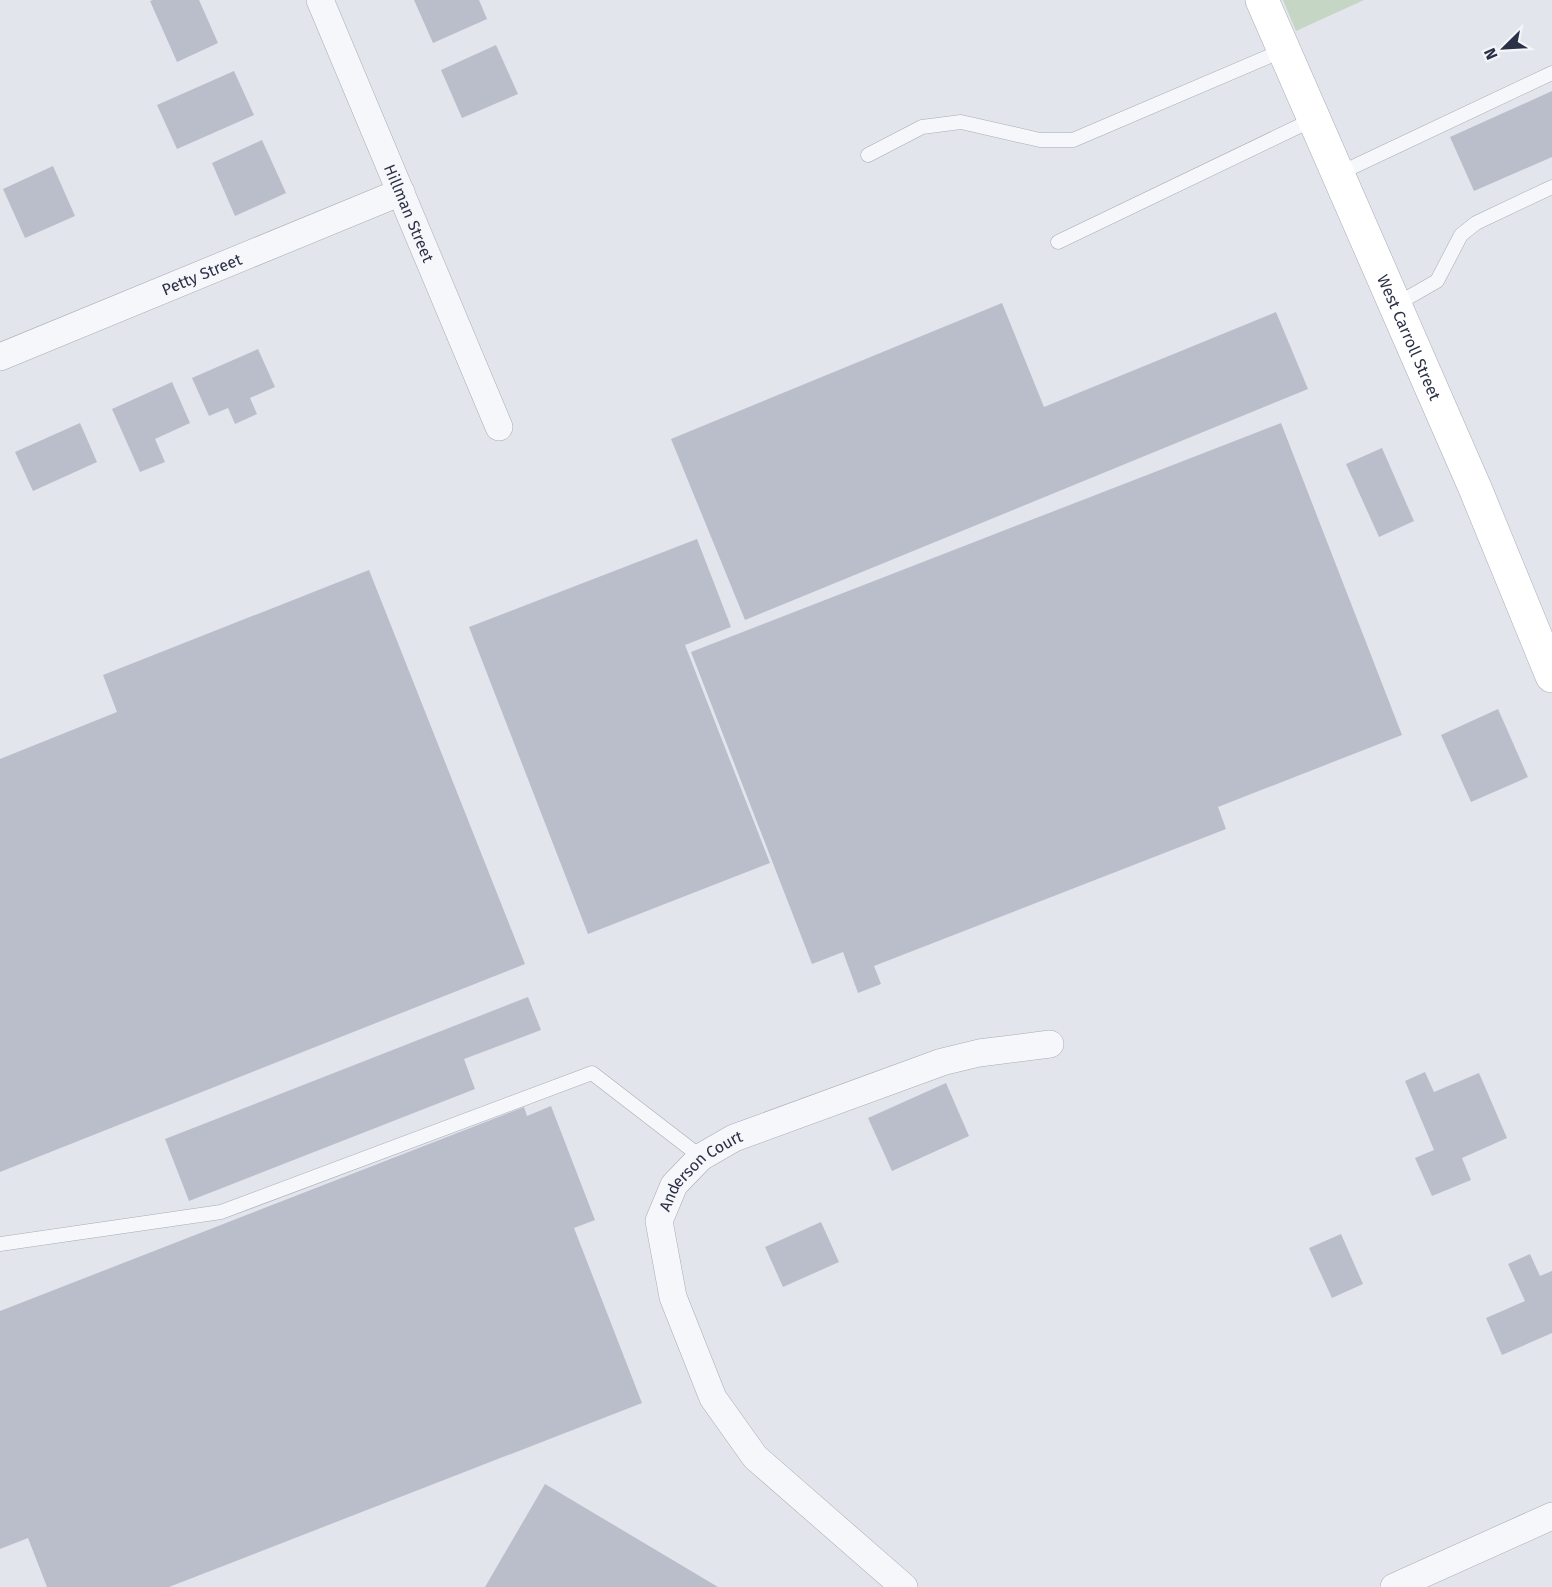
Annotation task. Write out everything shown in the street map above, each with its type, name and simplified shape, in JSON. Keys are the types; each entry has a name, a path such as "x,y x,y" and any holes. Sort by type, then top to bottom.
{"street":[{"name":"Hillman Street","path":"320,0 499,427"},
{"name":"West Carroll Street","path":"1262,0 1475,488 1552,676"},
{"name":"Petty Street","path":"0,357 401,192"},
{"name":"Anderson Court","path":"904,1587 755,1457 713,1398 673,1297 659,1221 674,1185 701,1157 734,1138 942,1062 979,1053 1050,1044"},
{"path":"1394,1587 1552,1516"}],"lane":[{"path":"868,155 922,127 961,122 1040,140 1072,140 1284,50"},
{"path":"1338,174 1552,73"},
{"path":"1058,242 1314,119"},
{"path":"1395,305 1437,281 1461,235 1476,223 1552,187"},
{"path":"0,1244 81,1235 221,1212 592,1073 701,1157"}],"green space":[{"path":"1283,0 1364,0 1296,31"}],"building":[{"path":"199,0 218,43 177,62 150,1"},
{"path":"414,0 479,0 487,19 433,43"},
{"path":"496,45 518,94 462,118 441,70"},
{"path":"234,71 254,115 177,149 157,105"},
{"path":"1552,91 1552,157 1474,191 1450,137"},
{"path":"262,140 286,193 235,216 212,163"},
{"path":"53,166 75,216 25,238 3,189"},
{"path":"1002,303 1044,407 1276,312 1308,389 745,620 671,439"},
{"path":"258,349 275,387 250,398 257,414 235,424 228,408 209,416 192,378"},
{"path":"172,382 190,423 155,439 165,462 140,472 112,409"},
{"path":"80,423 97,462 33,491 15,452"},
{"path":"1281,423 1402,735 1218,807 1226,829 874,966 881,984 858,993 843,952 812,964 691,652"},
{"path":"1382,448 1414,521 1379,537 1346,464"},
{"path":"697,539 731,627 685,645 770,863 588,934 469,627"},
{"path":"369,570 525,964 0,1172 0,759 117,712 103,675"},
{"path":"1498,709 1528,777 1471,802 1441,735"},
{"path":"528,997 541,1030 464,1059 475,1089 189,1201 165,1139"},
{"path":"1425,1072 1434,1092 1479,1073 1507,1138 1462,1158 1471,1180 1432,1196 1415,1158 1434,1150 1405,1081"},
{"path":"946,1083 969,1136 892,1171 868,1118"},
{"path":"551,1106 595,1220 574,1228 642,1403 169,1587 47,1587 28,1538 0,1549 0,1311 524,1107 527,1116"},
{"path":"821,1222 839,1262 783,1287 765,1247"},
{"path":"1341,1234 1363,1284 1332,1298 1309,1248"},
{"path":"1530,1254 1540,1276 1552,1271 1552,1333 1502,1355 1486,1318 1525,1301 1508,1264"},
{"path":"545,1484 718,1587 485,1587"}]}
